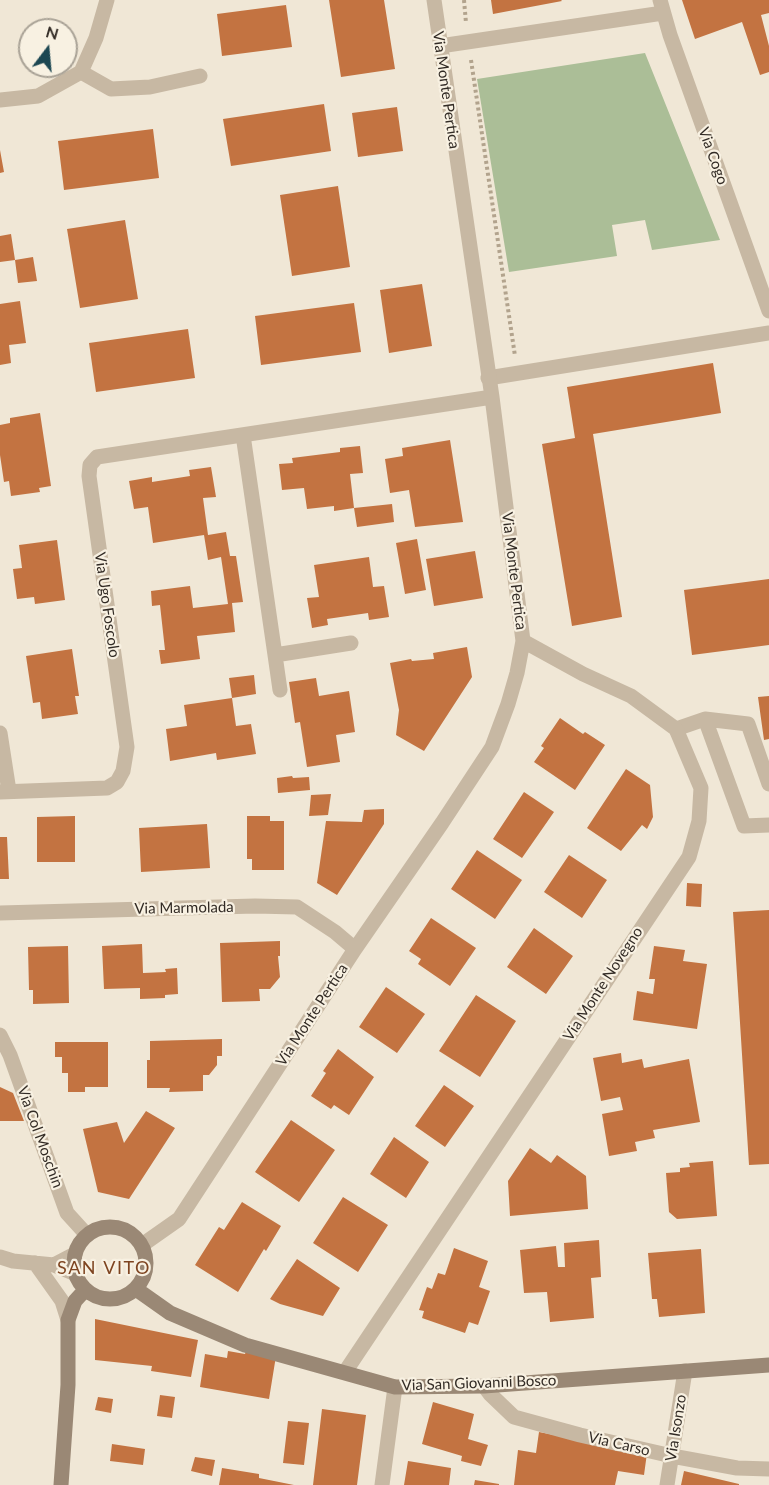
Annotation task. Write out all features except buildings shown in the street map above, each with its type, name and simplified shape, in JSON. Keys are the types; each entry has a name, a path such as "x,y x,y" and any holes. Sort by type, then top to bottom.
{"street":[{"name":"Via Monte Pertica","path":"142,1245 179,1219 355,949 442,823 492,747 514,683 523,641 492,397 434,0"},
{"path":"0,100 38,96 81,72 96,38 106,4"},
{"path":"440,46 662,7"},
{"name":"Via Cogo","path":"662,7 769,311"},
{"path":"81,72 111,89 150,87 200,76"},
{"path":"488,378 769,333"},
{"name":"Via Ugo Foscolo","path":"4,792 107,788 117,782 127,759 88,476 90,465 98,457 492,397"},
{"path":"243,435 280,690"},
{"path":"523,641 583,674 631,696 676,729 705,719 748,724 769,784"},
{"path":"275,655 351,643"},
{"path":"705,719 744,826 769,825"},
{"name":"Via Monte Novegno","path":"345,1372 689,856 699,821 701,788 676,729"},
{"path":"0,733 4,792"},
{"name":"Via Marmolada","path":"0,913 255,906 297,907 355,949"},
{"name":"Via Col Moschin","path":"0,1035 10,1054 67,1213 87,1235"},
{"path":"117,1228 134,1235 142,1245 146,1256 143,1279 127,1296 105,1299 86,1290 76,1274 75,1254 87,1235 98,1229 117,1228"},
{"path":"54,1265 75,1254"},
{"path":"0,1257 54,1265 76,1274"},
{"path":"35,1263 62,1301 68,1320 68,1385 61,1485"},
{"name":"Via San Giovanni Bosco","path":"136,1289 170,1313 245,1345 395,1387 484,1386 769,1365"},
{"path":"68,1320 75,1301 86,1290"},
{"name":"Via Isonzo","path":"666,1485 685,1371"},
{"name":"Via Carso","path":"484,1386 514,1417 672,1456 737,1467 769,1469"},
{"path":"382,1485 395,1387"}],"path":[{"path":"464,0 467,31"},
{"path":"471,58 516,358"}],"green space":[{"path":"645,53 720,240 652,250 645,220 612,225 617,256 509,272 477,79"}],"district":[{"name":"SAN VITO","path":"104,1268"}]}
